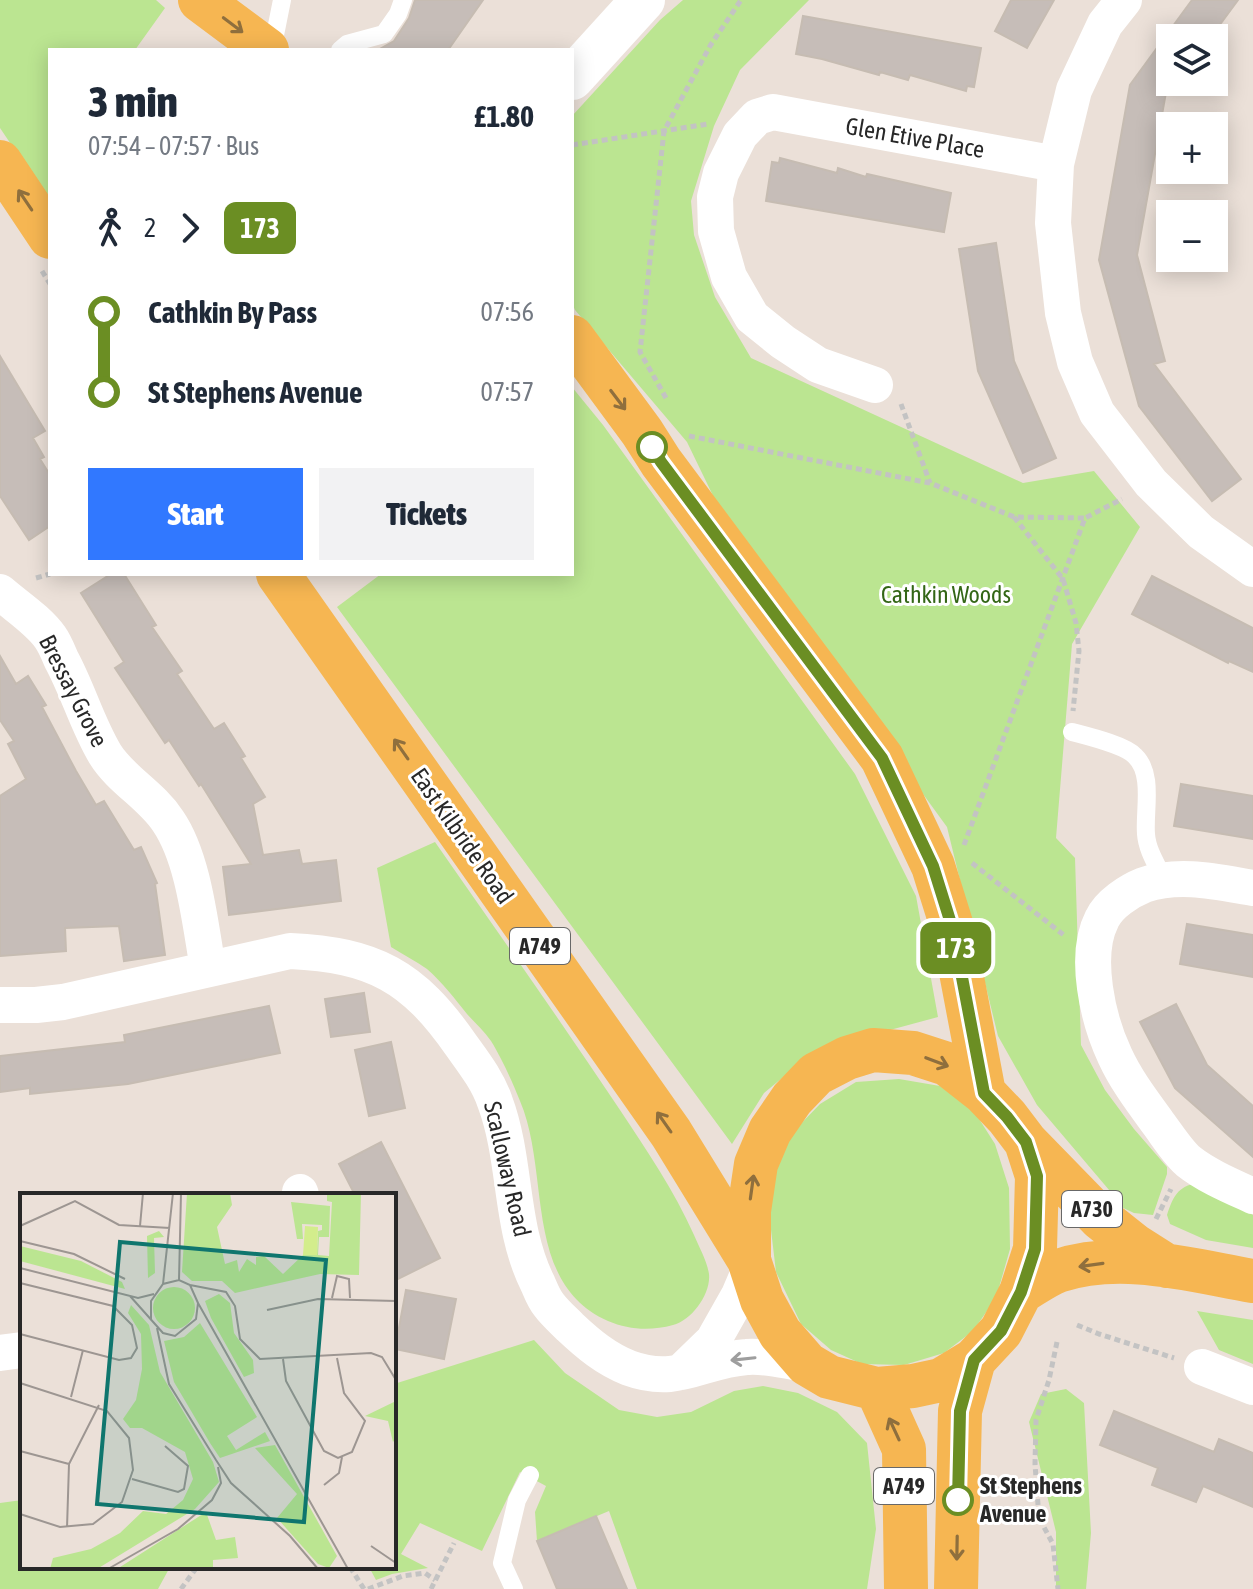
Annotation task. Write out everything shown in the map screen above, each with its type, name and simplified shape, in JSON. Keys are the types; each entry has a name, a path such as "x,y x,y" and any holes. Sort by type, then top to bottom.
{"main road":[{"path":"200,0 266,48"},
{"path":"574,76 643,0"},
{"path":"0,162 48,234"},
{"path":"574,340 661,462 882,758 933,866 953,930 984,1093"},
{"name":"East Kilbride Road","path":"279,576 671,1133 750,1263"},
{"path":"873,1050 913,1053 947,1064 984,1093 1026,1142 1037,1176 1035,1249 1021,1292 1001,1331 974,1360 941,1380 913,1386 877,1389 829,1377 807,1364 780,1333 762,1300 750,1263 749,1211 756,1164 770,1131 784,1109 816,1074 847,1058 873,1050"},
{"name":"A730","path":"1026,1142 1100,1218 1151,1256"},
{"name":"A730","path":"1021,1292 1056,1272 1151,1256 1253,1281"},
{"name":"A749","path":"956,1589 960,1411 974,1360"},
{"name":"A749","path":"877,1389 904,1449 906,1589"}],"street":[{"path":"1124,0 1105,24 1074,90 1056,164 1053,223 1063,313 1075,362 1097,413 1151,483 1201,532 1253,569"},
{"path":"765,115 740,135 721,173 715,197 716,231 729,277 752,317 783,342 818,365 875,385"},
{"name":"Glen Etive Place","path":"765,115 1056,164"},
{"name":"Bressay Grove","path":"0,592 50,637 107,758 168,820 178,839 192,884 208,968"},
{"path":"1253,888 1200,879 1164,880 1142,886 1126,894 1103,916 1096,933 1094,959 1094,987 1099,1016 1114,1055 1135,1092 1186,1159 1209,1175 1253,1196"},
{"name":"Scalloway Road","path":"0,1005 63,1002 290,951 349,957 379,968 401,980 429,1004 478,1070 495,1101 505,1135 528,1265 548,1304 589,1345 616,1362 664,1375 748,1356 807,1364"},
{"path":"680,1373 713,1341 739,1295 750,1263"},
{"path":"0,1353 20,1350"},
{"path":"1202,1367 1253,1387"}],"lane":[{"path":"270,48 282,0"},
{"path":"342,48 384,34 398,14 403,0"},
{"path":"1072,732 1117,746 1135,756 1146,774 1146,835 1151,854 1164,880"},
{"path":"514,1589 502,1563 517,1500 530,1475"}],"path":[{"path":"667,400 640,352 664,131 710,46 741,0"},
{"path":"574,145 765,115"},
{"path":"875,385 899,400 930,483"},
{"path":"681,424 688,436 930,483 1014,517 1085,518 1151,483"},
{"path":"1014,517 1063,579 1076,623 1079,651 1072,732"},
{"path":"1085,518 960,854 1094,959"},
{"path":"1151,1256 1153,1226 1186,1159"},
{"path":"1077,1325 1202,1367"},
{"path":"1057,1342 1036,1420 1035,1464 1039,1518 1053,1544 1058,1589"},
{"path":"431,1589 454,1543"},
{"path":"181,1589 196,1569"},
{"path":"351,1569 366,1589 403,1576 425,1573 435,1580"}],"green space":[{"path":"0,0 156,0 165,8 136,48 48,48 48,199 0,128"},
{"name":"Cathkin Woods","path":"683,0 809,0 740,70 714,126 691,201 694,235 715,297 751,358 1023,483 1094,471 1140,527 1072,644 1056,838 1075,858 1081,1045 1105,1090 1167,1167 1153,1215 1134,1213 1119,1206 1115,1197 1037,1105 998,1036 947,827 734,539 687,442 574,308 574,114 660,20"},
{"path":"574,389 603,425 855,774 916,896 938,1017 816,1050 764,1093 732,1144 337,607 378,576 574,576"},
{"path":"435,842 620,1110 686,1218 707,1264 709,1282 699,1305 680,1322 648,1329 616,1324 581,1304 562,1281 543,1224 529,1130 503,1062 488,1037 438,979 391,947 377,868"},
{"path":"899,1079 940,1086 974,1111 995,1144 1009,1188 1010,1249 996,1298 973,1331 944,1353 904,1365 862,1364 831,1350 801,1324 776,1272 769,1213 774,1172 791,1134 820,1104 856,1082"},
{"path":"1193,1184 1253,1215 1253,1248 1206,1240 1170,1224 1167,1215 1173,1200 1182,1188"},
{"path":"1197,1311 1253,1320 1253,1364 1219,1350"},
{"path":"534,1340 565,1373 619,1410 657,1417 691,1412 734,1391 763,1386 798,1393 837,1412 867,1443 876,1529 867,1589 637,1589 609,1511 537,1541 535,1512 546,1486 520,1472 482,1551 420,1523 401,1554 428,1568 376,1580 370,1569 396,1569 396,1383"},
{"path":"1066,1389 1084,1403 1091,1533 1086,1589 1056,1589 1056,1532 1029,1422 1041,1394"},
{"path":"20,1500 20,1569 169,1569 158,1589 0,1589 0,1503"}],"building":[{"path":"415,0 483,0 449,48 382,48 394,41 409,18"},
{"path":"1011,0 1054,0 1027,48 995,31"},
{"path":"1192,0 1238,0 1220,24 1174,24"},
{"path":"803,16 981,48 974,87 967,86 966,91 910,75 908,80 880,72 879,75 796,54"},
{"path":"1156,49 1156,96 1165,96 1162,112 1156,112 1156,148 1137,255 1165,361 1154,364 1241,479 1212,501 1139,406 1099,260 1130,85"},
{"path":"780,158 837,173 838,168 866,177 867,174 951,193 944,232 766,201 772,162 779,163"},
{"path":"996,243 1014,361 1056,458 1023,473 978,371 959,249"},
{"path":"0,356 45,431 33,438 48,472 48,527 29,540 0,496"},
{"path":"108,576 125,576 156,625 152,627 182,671 177,674 214,729 224,723 245,756 241,758 265,797 253,804 263,855 299,850 302,864 336,860 341,901 229,915 223,867 251,864 201,784 199,786 169,740 165,743 115,668 124,662 81,593"},
{"path":"1152,576 1253,628 1253,672 1228,663 1132,614"},
{"path":"0,656 16,684 28,676 46,705 42,707 96,805 104,801 134,850 141,847 157,883 165,955 124,961 119,926 65,928 66,951 0,956 0,796 26,779 8,744 14,741 0,720"},
{"path":"1181,784 1253,796 1253,839 1174,826"},
{"path":"1187,924 1253,935 1253,977 1180,964"},
{"path":"364,993 370,1032 331,1037 325,999"},
{"path":"1176,1004 1207,1065 1253,1106 1253,1157 1175,1088 1140,1022"},
{"path":"269,1006 280,1053 128,1084 30,1094 30,1088 0,1092 0,1056 125,1042 124,1035"},
{"path":"391,1042 405,1108 369,1116 355,1050"},
{"path":"381,1142 440,1258 396,1280 396,1193 354,1193 339,1164"},
{"path":"406,1290 456,1299 444,1359 396,1349"},
{"path":"1114,1411 1214,1452 1219,1439 1253,1453 1253,1507 1203,1486 1196,1502 1152,1485 1158,1468 1100,1445"},
{"path":"596,1516 627,1589 557,1589 537,1541"}],"bus line":[{"name":"173","path":"652,447 882,758 933,866 953,930 984,1093 1026,1142 1037,1176 1035,1249 1021,1292 1001,1331 974,1360 960,1411 958,1500"}],"place":[{"name":"St Stephens Avenue","path":"958,1500"}]}
